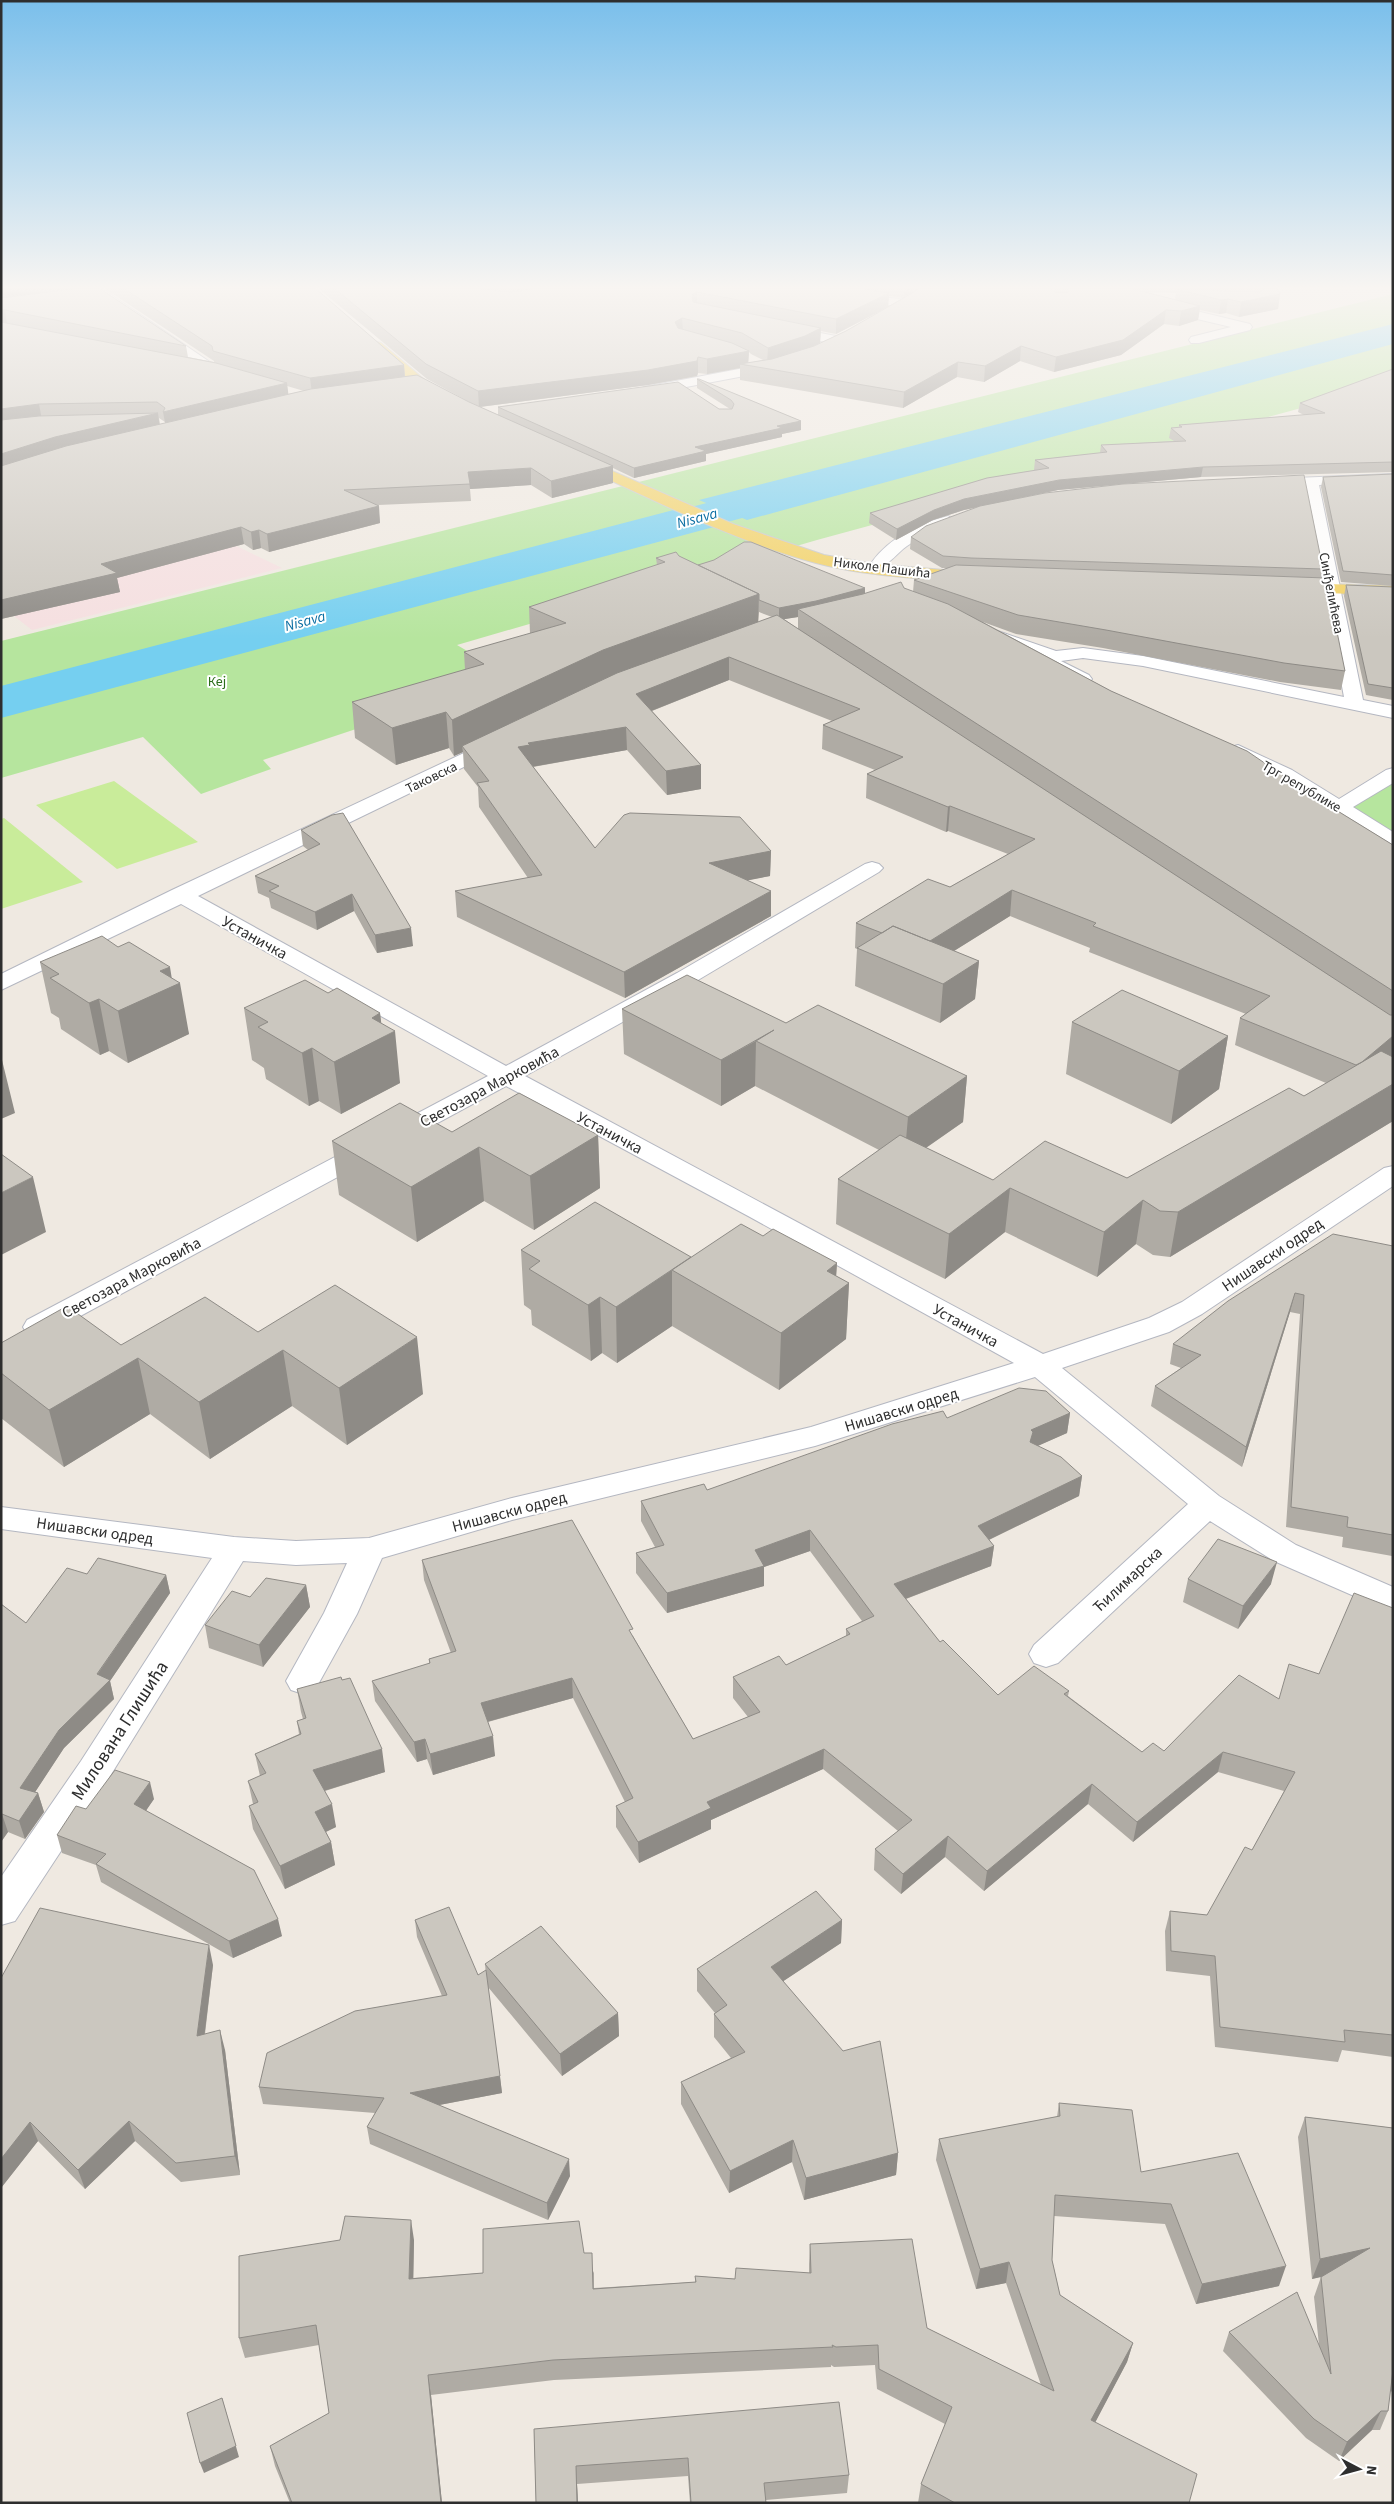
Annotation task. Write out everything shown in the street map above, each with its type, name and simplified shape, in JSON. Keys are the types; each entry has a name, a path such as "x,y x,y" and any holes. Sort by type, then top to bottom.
{"main road":[{"name":"Николе Пашића","path":"561,452 652,494 764,541 839,563 921,574 980,577"},
{"path":"1278,588 1393,591"}],"street":[{"path":"1252,484 1393,478"},
{"name":"Синђелићева","path":"1311,481 1355,704"},
{"path":"880,562 890,550 914,534 934,525 966,516"},
{"path":"910,590 916,585 921,574"},
{"path":"973,627 1055,656 1083,653 1135,660 1393,712"},
{"path":"1055,656 1052,660 1054,664 1099,686"},
{"name":"Таковска","path":"1,983 512,736"},
{"name":"Трг републике","path":"1220,742 1285,774 1393,841"},
{"path":"1339,807 1393,774"},
{"name":"Светозара Марковића","path":"20,1336 685,978 872,868"},
{"name":"Устаничка","path":"180,895 506,1076 759,1211 1041,1366"},
{"name":"Нишавски одред","path":"1,1518 234,1549 296,1553 369,1550 512,1509 815,1436 1041,1366 1150,1328 1192,1308 1393,1174"},
{"path":"1041,1366 1208,1504 1285,1552 1393,1601"},
{"name":"Ћилимарска","path":"1046,1654 1208,1504"},
{"name":"Милована Глишића","path":"1,1909 94,1771 234,1549"},
{"path":"303,1681 340,1614 369,1550"}],"shaded area":[{"path":"183,520 282,568 32,630 1,606 1,548"}],"green space":[{"name":"Кеј","path":"948,405 1313,405 817,540 457,645 493,666 386,719 263,760 271,769 201,794 143,737 1,778 1,641"},
{"path":"114,781 198,842 117,869 36,805"},
{"path":"1393,781 1393,837 1346,808"},
{"path":"4,818 83,882 1,909 1,819"}],"water":[{"path":"1074,405 1170,405 747,520 699,500"},
{"path":"685,507 725,524 1,718 1,686"}],"building":[{"path":"1,405 33,405 1,409"},
{"path":"161,405 194,405 163,412 165,408"},
{"path":"243,405 475,405 613,466 551,481 531,468 468,472 470,484 344,490 379,506 267,534 259,530 251,532 241,527 101,564 117,573 1,600 1,466 66,446"},
{"path":"513,405 713,405 719,409 732,409 734,405 762,405 801,421 777,426 782,428 695,447 706,451 634,468 498,407"},
{"path":"1305,405 1393,405 1393,462 1203,467 1059,480 964,499 934,510 897,529 870,513 987,478 1049,468 1035,460 1107,452 1101,445 1186,441 1171,428 1182,427 1179,425 1325,413"},
{"path":"158,413 55,437 1,454 1,420 39,416"},
{"path":"1393,474 1393,575 1343,571 1323,477"},
{"path":"1304,475 1323,569 943,556 911,537 926,526 980,506 1045,493 1123,484"},
{"path":"744,542 751,542 865,588 816,601 779,608 759,600 759,594 698,565 714,560"},
{"path":"676,552 679,556 759,594 603,650 452,720 446,712 392,728 352,702 484,664 464,652 566,623 529,607 665,562 656,558"},
{"path":"956,565 1326,578 1345,671 1284,663 1018,615 914,580"},
{"path":"901,582 904,588 948,604 1111,691 1247,751 1310,794 1393,845 1393,991 798,609 863,594"},
{"path":"1346,585 1393,587 1393,688 1368,684"},
{"path":"777,615 1390,1015 1393,1015 1393,1036 1356,1065 1240,1018 1270,996 1093,926 1096,923 1012,890 930,941 893,926 882,933 856,923 928,879 950,887 1035,839 950,806 948,807 867,774 903,757 823,725 860,709 729,657 636,694 701,765 666,771 626,727 528,743 530,745 518,747 595,848 624,815 630,813 740,817 771,851 709,863 771,891 624,972 455,891 542,875 477,783 489,781 462,746 617,673"},
{"path":"343,813 411,928 375,935 352,894 315,912 269,891 279,886 255,876 320,844 301,830 332,815"},
{"path":"893,926 979,961 943,984 857,948"},
{"path":"102,936 118,947 129,942 170,967 160,971 180,983 118,1011 99,999 89,1003 50,978 59,974 40,962"},
{"path":"687,975 786,1023 818,1005 967,1076 908,1117 756,1041 774,1030 721,1060 622,1009"},
{"path":"305,980 328,993 337,988 380,1013 372,1018 395,1031 334,1062 312,1048 302,1053 258,1027 268,1022 244,1008"},
{"path":"1122,990 1228,1036 1179,1071 1072,1022"},
{"path":"1381,1051 1393,1057 1393,1084 1178,1212 1160,1211 1143,1200 1104,1232 1010,1188 949,1234 838,1179 900,1135 993,1180 1045,1141 1127,1178 1289,1088 1304,1096"},
{"path":"519,1093 598,1135 530,1176 479,1147 411,1187 332,1141 400,1103 452,1132"},
{"path":"1,1154 33,1177 1,1193"},
{"path":"595,1202 691,1257 616,1307 600,1297 588,1305 529,1269 540,1261 521,1250"},
{"path":"741,1224 763,1236 773,1229 837,1263 827,1271 849,1283 781,1333 672,1270"},
{"path":"1333,1234 1393,1246 1393,1535 1347,1527 1348,1517 1291,1507 1304,1295 1295,1293 1246,1447 1155,1386 1201,1355 1173,1344 1228,1301"},
{"path":"335,1285 417,1337 339,1388 283,1350 199,1402 138,1358 49,1410 1,1373 1,1343 67,1306 121,1345 205,1297 258,1332"},
{"path":"1019,1388 1046,1391 1070,1413 1031,1430 1033,1432 1030,1442 1061,1457 1082,1476 978,1526 994,1546 894,1584 940,1642 943,1640 998,1695 1034,1666 1069,1691 1064,1694 1142,1752 1153,1743 1164,1751 1239,1675 1279,1699 1289,1664 1319,1674 1354,1593 1393,1608 1393,2035 1344,2030 1345,2042 1220,2027 1215,1956 1171,1951 1170,1911 1207,1915 1245,1847 1252,1850 1295,1772 1223,1752 1137,1822 1092,1784 987,1871 948,1836 903,1874 875,1849 912,1820 824,1749 707,1802 711,1808 638,1842 616,1806 633,1798 572,1678 481,1703 493,1736 430,1754 425,1739 414,1742 372,1681 430,1663 429,1659 456,1651 422,1560 572,1520 633,1629 629,1630 693,1739 760,1712 733,1677 779,1656 786,1665 850,1634 846,1629 874,1616 810,1530 755,1550 764,1566 667,1593 636,1553 664,1545 641,1501 704,1484 707,1490 892,1424 943,1411 947,1418"},
{"path":"1218,1539 1277,1562 1243,1606 1188,1579"},
{"path":"98,1558 166,1575 97,1674 110,1680 59,1730 20,1788 38,1793 19,1821 2,1814 1,1816 1,1604 26,1623 67,1568 87,1574"},
{"path":"266,1578 306,1585 259,1645 205,1625 232,1591 250,1597"},
{"path":"341,1677 342,1680 350,1678 382,1749 313,1770 332,1804 315,1812 331,1842 280,1866 249,1806 258,1802 248,1781 266,1773 255,1754 301,1734 297,1721 306,1718 297,1689"},
{"path":"115,1770 150,1782 134,1804 254,1870 278,1919 229,1941 96,1864 106,1854 57,1835 76,1806 86,1809"},
{"path":"816,1891 842,1920 771,1967 843,2051 880,2041 898,2153 806,2178 793,2140 730,2171 681,2082 745,2052 714,2014 727,2005 697,1969"},
{"path":"449,1907 478,1975 486,1970 500,2076 410,2093 569,2159 547,2203 367,2127 384,2098 259,2087 267,2053 355,2011 447,1995 415,1920"},
{"path":"40,1908 209,1945 197,2036 220,2030 235,2156 176,2163 129,2121 78,2170 30,2122 1,2159 1,1978"},
{"path":"541,1926 618,2013 560,2054 485,1964"},
{"path":"1059,2103 1132,2110 1141,2172 1238,2153 1286,2266 1202,2284 1171,2204 1055,2195 1052,2260 1060,2295 1133,2343 1091,2420 1197,2474 1189,2503 955,2503 921,2484 952,2407 879,2369 878,2345 836,2347 832,2345 833,2347 553,2360 428,2375 441,2503 292,2503 270,2446 329,2413 316,2325 239,2338 239,2256 340,2240 345,2216 411,2220 409,2279 483,2273 483,2229 579,2221 584,2253 592,2253 593,2289 696,2282 695,2276 735,2279 736,2268 811,2273 810,2244 912,2239 927,2328 1054,2391 1009,2262 980,2269 939,2139 1060,2116"},
{"path":"1305,2117 1393,2128 1393,2370 1388,2411 1381,2411 1347,2442 1314,2419 1229,2332 1297,2292 1331,2374 1321,2277 1370,2248 1320,2259"},
{"path":"222,2398 236,2446 200,2463 187,2413"},
{"path":"839,2402 849,2475 764,2483 766,2503 691,2503 688,2458 576,2466 577,2503 536,2503 534,2429"}],"waterway":[{"name":"Nisava","path":"614,540 822,485"}]}
